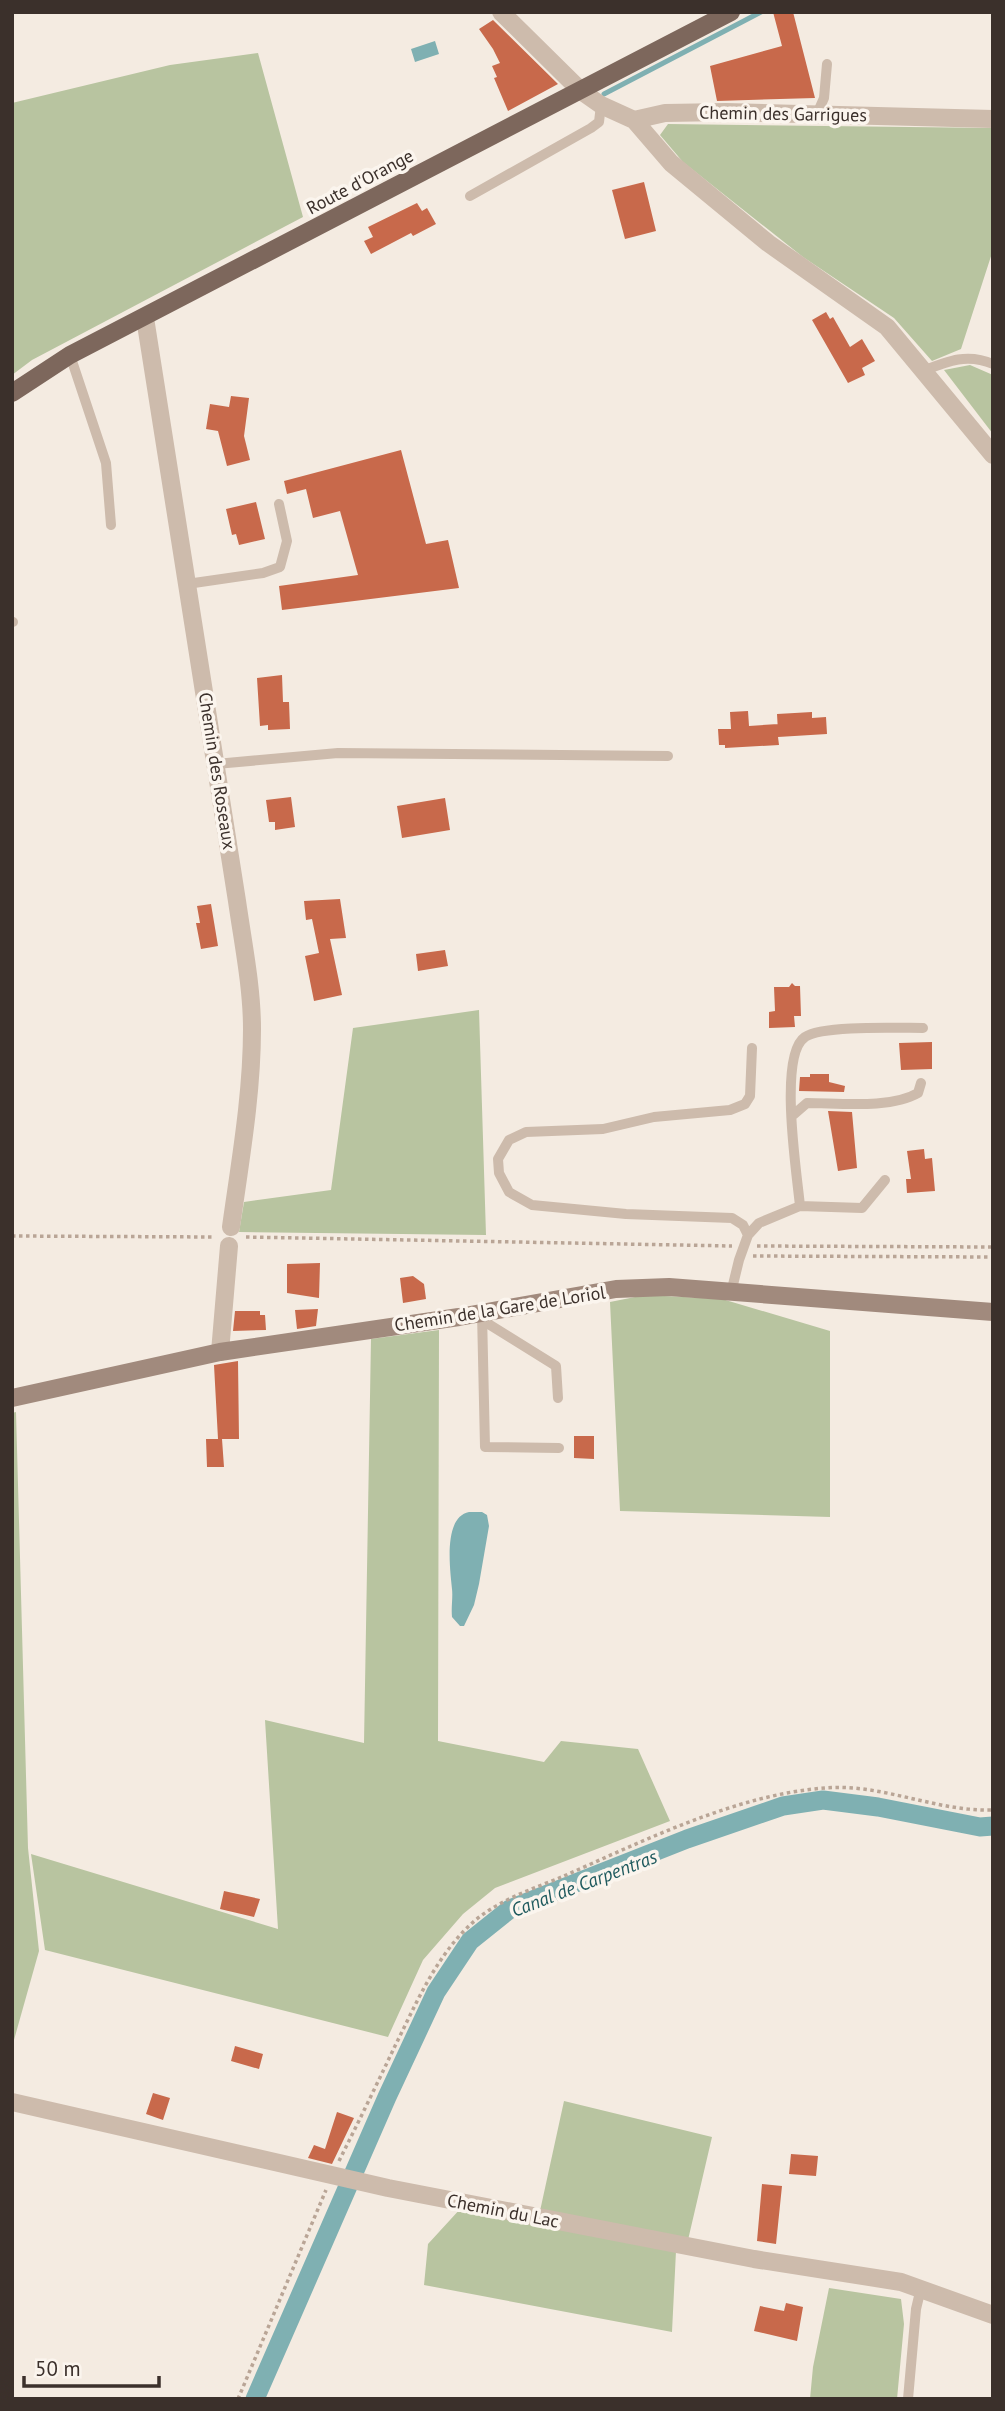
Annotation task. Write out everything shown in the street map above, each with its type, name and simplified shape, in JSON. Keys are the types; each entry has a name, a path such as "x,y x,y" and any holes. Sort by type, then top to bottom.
{"main road":[{"name":"Route d'Orange","path":"12,393 70,355 731,12"}],"street":[{"path":"501,12 581,90 601,105 634,120 671,163 768,243 887,327 993,455"},
{"name":"Chemin des Garrigues","path":"634,120 664,113 726,112 993,119"},
{"name":"Chemin des Roseaux","path":"145,318 237,901 252,1029 247,1106 230,1237 220,1352"},
{"name":"Chemin de la Gare de Loriol","path":"12,1398 220,1352 482,1317 616,1289 669,1287 993,1312"},
{"name":"Chemin du Lac","path":"12,2102 360,2181 754,2259 901,2282 993,2315"}],"lane":[{"path":"817,114 824,98 827,64"},
{"path":"470,196 591,128 599,122 601,105"},
{"path":"70,355 106,463 111,525"},
{"path":"923,371 952,359 971,357 993,363"},
{"path":"187,584 262,573 280,567 287,541 279,504"},
{"path":"216,764 338,753 668,756"},
{"path":"800,1206 792,1116 791,1065 796,1047 805,1037 823,1031 923,1028"},
{"path":"744,1245 743,1225 732,1218 626,1214 532,1205 509,1192 499,1173 498,1159 509,1140 526,1132 603,1129 654,1117 730,1110 745,1104 750,1097 752,1048"},
{"path":"792,1116 807,1103 887,1102 908,1099 918,1093 921,1083"},
{"path":"731,1293 744,1245 758,1223 800,1206 862,1208 885,1180"},
{"path":"482,1317 556,1366 558,1398"},
{"path":"482,1317 485,1447 559,1448"},
{"path":"908,2399 916,2309 921,2288"}],"path":[{"path":"12,1236 993,1247"},
{"path":"744,1245 993,1257"},
{"path":"238,2399 336,2176 420,1995 434,1971 471,1924 511,1899 659,1834 783,1794 826,1787 864,1789 957,1809 993,1810"}],"green space":[{"path":"258,53 303,217 32,360 12,375 12,103 170,65"},
{"path":"668,124 993,128 993,250 961,349 932,361 894,318 803,257 683,162 660,135"},
{"path":"970,365 993,375 993,434 944,370"},
{"path":"479,1010 486,1235 239,1232 244,1202 331,1190 353,1028"},
{"path":"645,1295 722,1299 830,1331 830,1517 620,1511 610,1302"},
{"path":"439,1330 438,1741 544,1762 561,1741 638,1749 670,1821 495,1888 463,1914 423,1960 388,2037 45,1950 31,1854 278,1929 265,1720 364,1743 371,1339"},
{"path":"16,1412 28,1848 39,1951 12,2047 12,1413"},
{"path":"564,2101 712,2137 688,2240 540,2211"},
{"path":"461,2208 676,2251 672,2332 424,2285 428,2244"},
{"path":"829,2288 901,2299 904,2324 897,2399 810,2399 813,2367"}],"water":[{"path":"435,41 439,54 415,62 411,49"},
{"path":"469,1512 482,1512 487,1515 489,1526 474,1605 464,1626 460,1626 452,1617 450,1545 455,1523"}],"building":[{"path":"773,12 793,12 815,98 717,101 710,66 782,46"},
{"path":"493,20 558,84 508,111 494,78 497,77 492,66 500,63 479,29"},
{"path":"644,182 656,231 625,239 612,190"},
{"path":"417,203 422,211 427,208 436,224 413,236 411,233 371,254 364,241 373,237 368,227"},
{"path":"826,312 830,319 833,317 850,347 862,339 875,361 862,368 865,375 848,383 812,320"},
{"path":"231,396 249,398 244,436 250,460 227,466 218,431 206,429 210,404 229,407"},
{"path":"401,450 426,544 448,540 459,588 282,610 279,586 358,575 340,511 313,518 306,489 287,494 284,481"},
{"path":"256,502 265,539 239,545 236,534 232,535 226,509"},
{"path":"282,675 283,702 289,702 290,729 268,730 268,725 260,726 257,678"},
{"path":"748,711 749,726 778,724 777,714 812,712 812,718 826,717 827,734 778,737 779,745 725,748 725,745 719,745 718,729 731,729 730,712"},
{"path":"291,797 295,827 275,830 275,822 269,822 266,800"},
{"path":"445,798 450,830 402,838 397,806"},
{"path":"340,899 346,938 330,939 342,995 314,1001 305,956 319,953 312,919 306,920 304,901"},
{"path":"211,904 218,946 201,949 196,923 200,923 197,906"},
{"path":"445,950 448,966 418,971 416,954"},
{"path":"792,983 800,986 801,1016 794,1016 795,1027 769,1028 769,1012 775,1011 774,987 789,987"},
{"path":"932,1042 932,1069 901,1070 899,1043"},
{"path":"810,1074 829,1074 829,1082 845,1086 844,1092 799,1091 800,1077 810,1077"},
{"path":"828,1111 852,1112 857,1168 838,1171"},
{"path":"924,1149 925,1159 932,1158 935,1191 907,1193 906,1179 911,1179 907,1151"},
{"path":"320,1263 319,1298 287,1293 287,1264"},
{"path":"413,1276 424,1284 426,1299 403,1303 400,1278"},
{"path":"318,1309 316,1326 297,1329 295,1310"},
{"path":"235,1311 260,1311 260,1315 265,1315 266,1330 233,1331"},
{"path":"238,1361 239,1439 222,1439 224,1467 207,1467 206,1439 218,1439 214,1365"},
{"path":"574,1436 594,1436 594,1459 574,1458"},
{"path":"224,1891 260,1899 254,1917 220,1909"},
{"path":"235,2046 263,2054 259,2069 231,2061"},
{"path":"153,2093 170,2098 163,2120 146,2114"},
{"path":"337,2112 354,2118 332,2164 308,2158 314,2145 325,2149"},
{"path":"791,2154 818,2156 816,2176 789,2174"},
{"path":"762,2184 782,2186 776,2244 757,2241"},
{"path":"786,2303 803,2307 797,2341 754,2331 760,2306 784,2311"}],"waterway":[{"path":"604,94 761,12"},
{"name":"Canal de Carpentras","path":"255,2399 387,2097 436,1992 470,1941 510,1909 687,1839 783,1806 823,1800 878,1807 980,1827 993,1826"}]}
